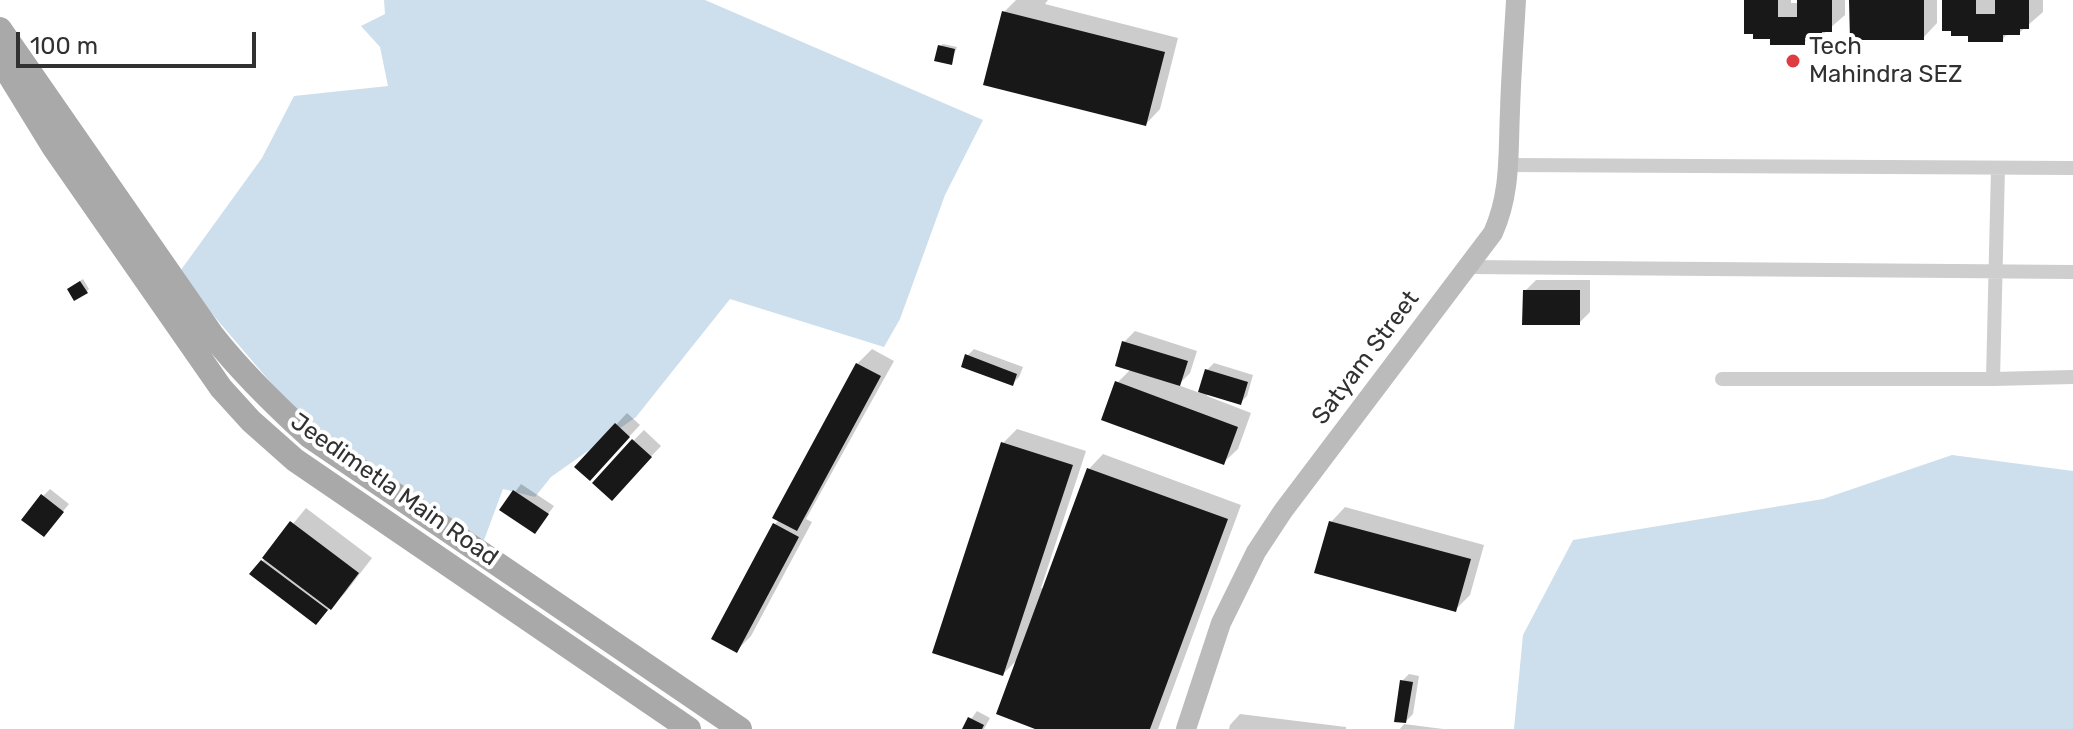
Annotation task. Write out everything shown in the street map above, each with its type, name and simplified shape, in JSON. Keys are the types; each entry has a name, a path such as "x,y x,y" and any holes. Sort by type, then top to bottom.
{"main road":[{"name":"Jeedimetla Main Road","path":"0,29 36,97 54,148 221,388 251,421 323,479 689,729"},
{"name":"Jeedimetla Main Road","path":"0,60 36,97 213,336 269,400 309,436 740,729"}],"street":[{"name":"Satyam Street","path":"1186,729 1221,623 1256,552 1283,511 1493,233 1502,213 1509,165 1516,0"},
{"path":"1509,165 2073,168"},
{"path":"1993,379 1998,168"},
{"path":"1467,267 2073,272"},
{"path":"1722,379 2073,377"}],"water":[{"path":"384,0 705,0 983,120 945,195 900,319 884,347 730,299 636,417 551,477 535,497 503,489 484,540 307,425 178,274 262,158 294,96 388,86 380,47 361,26 385,14"},
{"path":"1952,455 2073,471 2073,729 1514,729 1523,635 1573,540 1823,499"}],"building":[{"path":"1744,0 1778,0 1778,17 1797,17 1797,0 1832,0 1832,32 1822,32 1822,38 1805,38 1805,45 1770,45 1770,39 1753,39 1753,34 1744,34"},
{"path":"1849,0 1924,0 1924,40 1850,40"},
{"path":"1942,0 1976,0 1976,14 1995,14 1995,0 2029,0 2029,29 2020,29 2020,35 2003,35 2003,42 1968,42 1968,36 1951,36 1951,31 1942,31"},
{"path":"1002,11 1165,52 1146,126 983,85"},
{"path":"938,45 955,49 952,65 934,61"},
{"path":"80,281 88,293 74,301 67,289"},
{"path":"1523,290 1580,290 1580,325 1522,325"},
{"path":"1122,341 1188,361 1180,386 1115,366"},
{"path":"965,354 1017,374 1013,386 961,367"},
{"path":"856,363 881,376 797,531 772,518"},
{"path":"1205,369 1248,382 1241,405 1198,392"},
{"path":"1115,381 1238,427 1224,465 1101,420"},
{"path":"615,423 630,437 590,481 574,467"},
{"path":"632,439 652,457 612,501 592,483"},
{"path":"1001,442 1073,465 1003,676 932,653"},
{"path":"1087,468 1228,519 1150,729 1035,729 996,714"},
{"path":"513,490 549,514 535,534 499,510"},
{"path":"41,494 64,512 44,537 21,520"},
{"path":"290,521 359,573 331,610 262,558"},
{"path":"1329,521 1471,559 1456,612 1314,573"},
{"path":"773,523 799,537 737,653 711,639"},
{"path":"261,560 328,610 316,625 249,574"},
{"path":"1400,680 1413,682 1406,723 1394,722"},
{"path":"968,717 984,725 982,729 962,729"}],"place":[{"name":"Tech Mahindra SEZ","path":"1793,61"}]}
